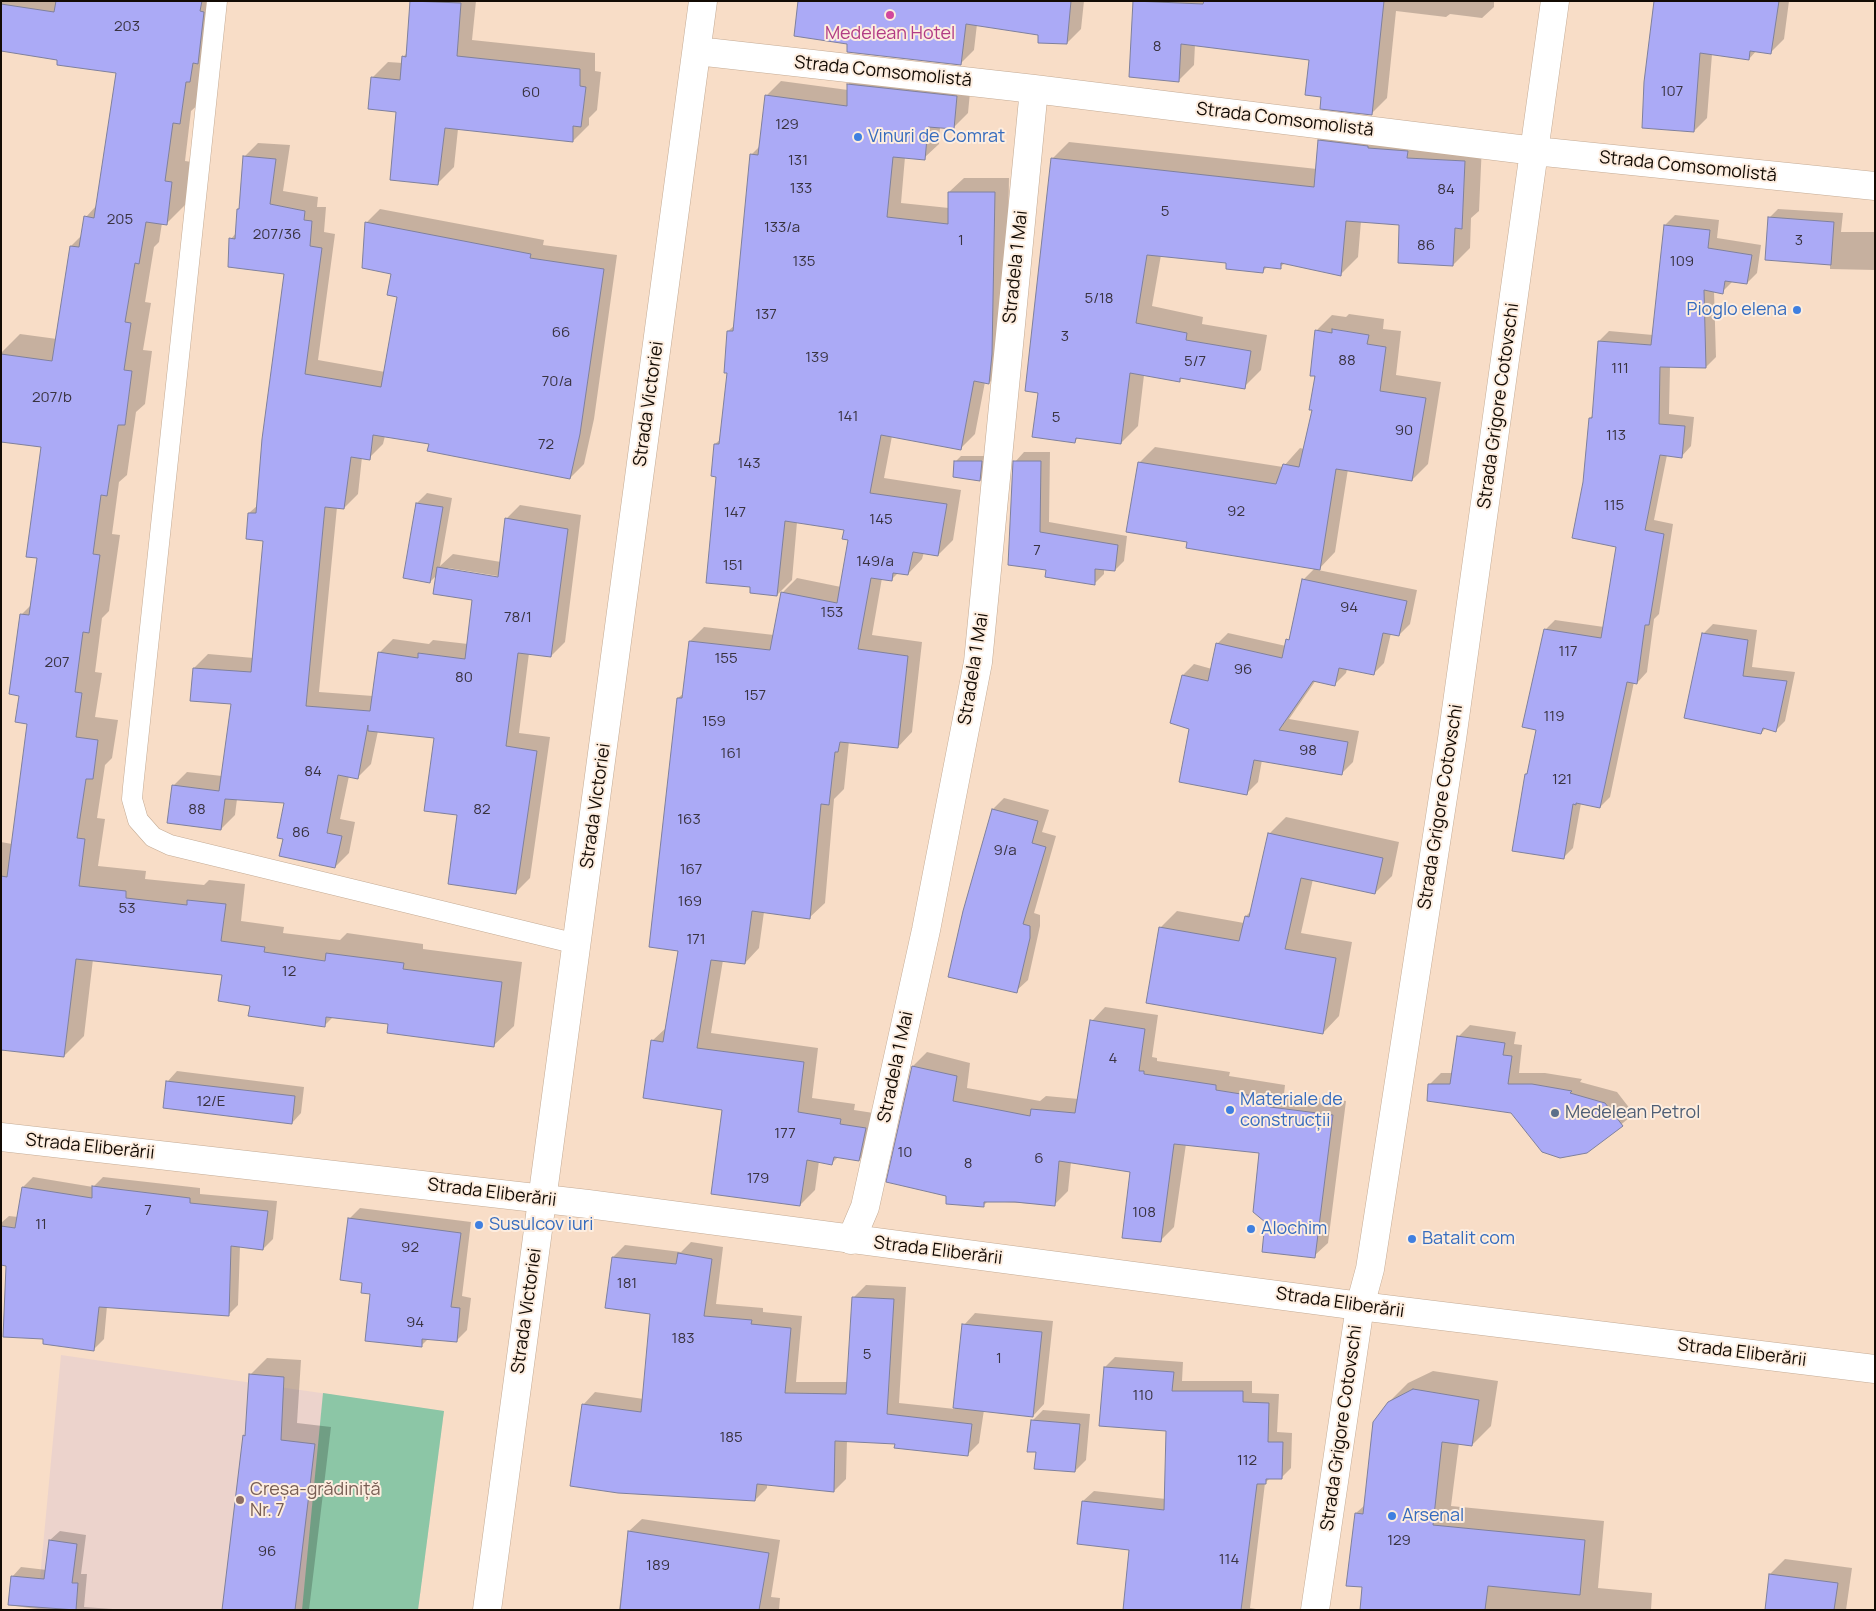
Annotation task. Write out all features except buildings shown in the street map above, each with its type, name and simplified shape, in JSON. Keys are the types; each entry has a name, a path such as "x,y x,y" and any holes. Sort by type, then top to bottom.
{"street":[{"name":"Strada Victoriei","path":"487,1610 703,1"},
{"name":"Strada Grigore Cotovschi","path":"1315,1610 1360,1306 1370,1269 1448,768 1555,1"},
{"name":"Strada Comsomolistă","path":"697,51 1034,88 1534,152 1875,186"},
{"name":"Stradela 1 Mai","path":"851,1240 865,1207 899,1054 926,930 978,662 1034,88"},
{"name":"Strada Eliberării","path":"1,1137 542,1198 1360,1306 1875,1369"}],"lane":[{"path":"218,1 133,787 132,799 138,820 154,836 170,845 577,944"}],"shaded area":[{"name":"Creșa-grădiniță Nr. 7","path":"61,1355 444,1411 418,1610 37,1610"}],"green space":[{"path":"323,1393 444,1411 418,1610 302,1610"}],"place":[{"name":"Medelean Hotel","path":"890,15"},
{"name":"Vinuri de Comrat","path":"858,137"},
{"name":"Pioglo elena","path":"1797,310"},
{"name":"Materiale de construcții","path":"1230,1110"},
{"name":"Medelean Petrol","path":"1555,1113"},
{"name":"Susulcov iuri","path":"479,1225"},
{"name":"Alochim","path":"1251,1229"},
{"name":"Batalit com","path":"1412,1239"},
{"name":"Creșa-grădiniță Nr. 7","path":"240,1500"},
{"name":"Arsenal","path":"1392,1516"}]}
